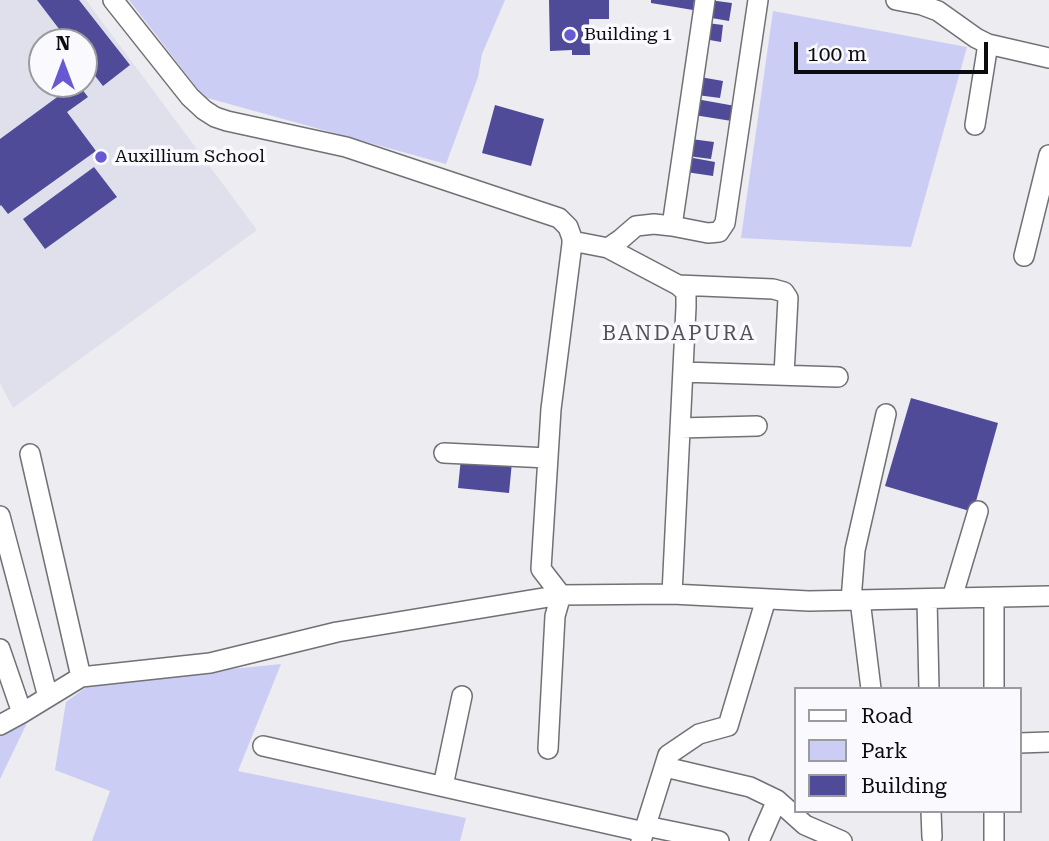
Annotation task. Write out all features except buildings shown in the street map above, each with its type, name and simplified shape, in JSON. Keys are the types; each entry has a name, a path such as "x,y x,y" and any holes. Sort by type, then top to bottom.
{"street":[{"path":"113,0 190,97 215,117 345,147 559,218 568,226 572,241 551,410 541,569 561,595"},
{"path":"672,226 705,0"},
{"path":"608,248 636,226 654,224 708,233 719,232 725,223 758,0"},
{"path":"896,0 929,4 988,44 1049,58"},
{"path":"975,125 988,44"},
{"path":"1024,256 1049,155"},
{"path":"572,241 608,248 678,285 686,292 672,594"},
{"path":"678,285 774,289 784,292 788,298 783,375"},
{"path":"683,372 838,377"},
{"path":"871,687 856,600 855,550 886,414"},
{"path":"680,428 757,426"},
{"path":"444,453 548,458"},
{"path":"30,454 81,677"},
{"path":"951,598 978,511"},
{"path":"0,516 48,698"},
{"path":"0,649 7,724 81,677 210,663 337,632 561,595 672,594 809,601 1049,596"},
{"path":"548,749 555,616 561,595"},
{"path":"994,597 994,687"},
{"path":"644,833 668,755 699,734 728,726 766,599"},
{"path":"927,599 929,687"},
{"path":"443,786 462,696"},
{"path":"1021,743 1049,742"},
{"path":"263,746 644,833 719,841"},
{"path":"664,767 750,787 777,800 805,825 842,841"},
{"path":"759,841 777,800"},
{"path":"931,813 932,837"},
{"path":"994,813 994,841"}],"shaded area":[{"name":"Auxillium School","path":"0,0 86,0 257,230 13,408 0,383"}],"green space":[{"path":"129,0 505,0 482,54 478,77 446,164 204,97"},
{"path":"773,11 967,47 911,247 741,238"},
{"path":"281,664 238,771 466,818 460,841 92,841 110,791 55,770 66,702 92,683"},
{"path":"28,721 0,779 0,735"}],"place":[{"name":"Building 1","path":"570,35"},
{"name":"Auxillium School","path":"101,157"}],"district":[{"name":"BANDAPURA","path":"679,334"}]}
